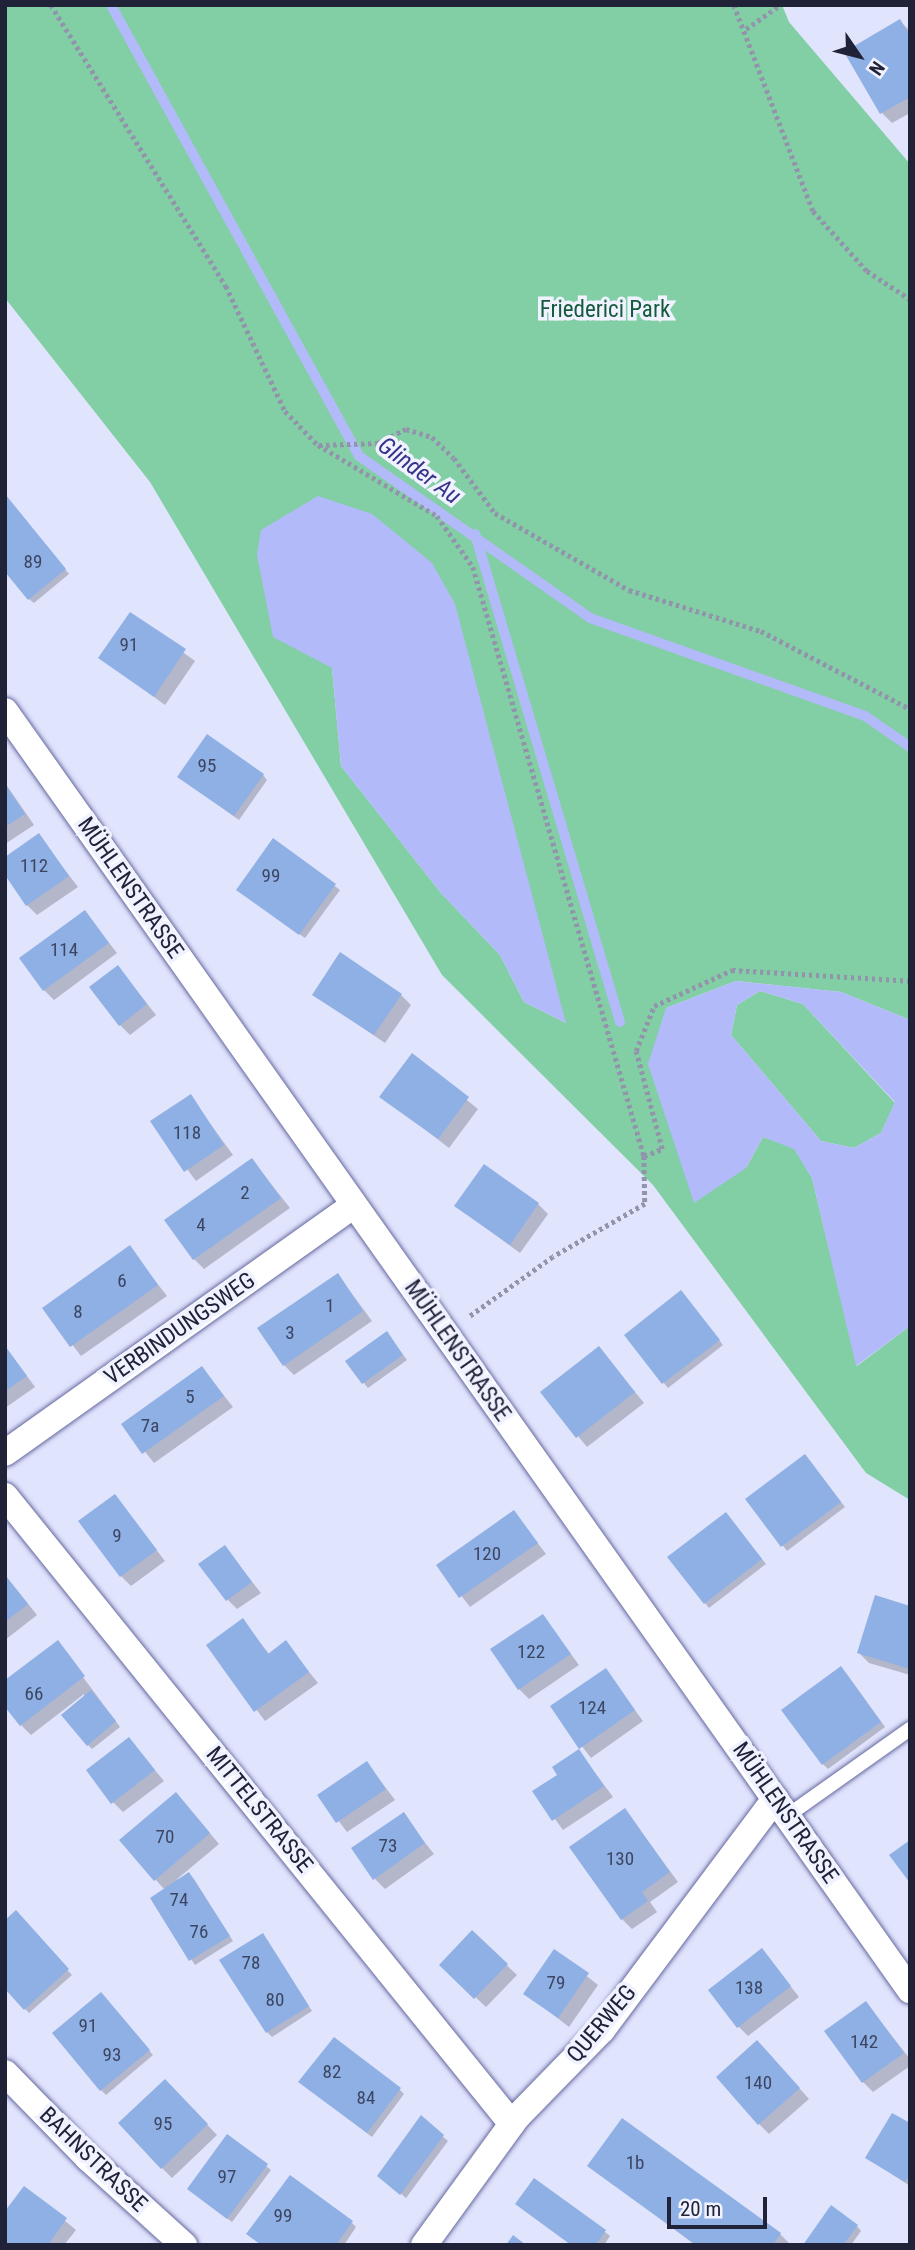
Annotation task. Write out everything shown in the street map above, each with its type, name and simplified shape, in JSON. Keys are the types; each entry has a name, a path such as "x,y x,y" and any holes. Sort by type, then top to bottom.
{"street":[{"name":"MÜHLENSTRASSE","path":"5,711 781,1807 907,1980"},
{"name":"VERBINDUNGSWEG","path":"5,1453 354,1205"},
{"name":"MITTELSTRASSE","path":"5,1496 512,2124"},
{"name":"QUERWEG","path":"424,2245 512,2124 602,2030 781,1807"},
{"name":"BAHNSTRASSE","path":"5,2073 88,2158 184,2245"}],"lane":[{"path":"781,1807 910,1729"}],"path":[{"path":"51,5 226,286 285,411 318,445 437,516 473,567 644,1156 645,1204 553,1257 481,1312 440,1327"},
{"path":"734,5 746,29 813,211 867,271 910,299"},
{"path":"746,29 780,5"},
{"path":"318,445 378,443 406,429 432,437 454,458 495,513 606,577 629,590 761,631 910,709"},
{"path":"644,1156 662,1149 636,1051 654,1006 732,970 910,981"}],"green space":[{"name":"Friederici Park","path":"5,5 782,5 789,22 910,164 910,1020 841,992 736,981 666,1008 746,1168 763,1137 794,1148 812,1178 857,1366 910,1326 910,1500 866,1473 653,1185 442,975 150,482 5,298","holes":["332,668 566,1023 524,1002 500,955 441,893 341,766"]},
{"path":"760,991 803,1004 895,1103 881,1133 854,1148 821,1141 731,1035 737,1005"}],"water":[{"path":"318,496 372,514 432,563 455,604 566,1023 524,1002 500,955 441,893 341,766 332,668 273,637 257,555 261,530"},
{"path":"736,981 841,992 910,1020 910,1326 856,1366 812,1178 794,1149 763,1137 746,1168 694,1203 648,1064 666,1008","holes":["760,991 803,1004 895,1102 881,1133 854,1148 821,1141 731,1035 737,1005"]}],"building":[{"path":"900,19 910,36 910,97 880,114 844,52"},
{"path":"5,494 66,569 28,600 5,572"},
{"path":"130,612 186,649 154,697 98,658"},
{"path":"207,734 264,774 234,816 177,777"},
{"path":"5,784 25,814 5,827"},
{"path":"39,833 69,876 26,906 5,875 5,857"},
{"path":"273,838 336,884 299,935 236,890"},
{"path":"85,910 109,943 43,991 19,958"},
{"path":"340,952 402,994 374,1035 312,995"},
{"path":"118,965 147,1004 119,1026 89,987"},
{"path":"412,1053 469,1097 438,1139 379,1097"},
{"path":"191,1094 224,1145 184,1172 150,1121"},
{"path":"252,1158 281,1198 193,1260 164,1220"},
{"path":"484,1164 539,1203 510,1245 454,1206"},
{"path":"130,1245 158,1285 70,1347 42,1308"},
{"path":"338,1273 363,1311 283,1366 257,1328"},
{"path":"681,1290 720,1340 662,1384 624,1335"},
{"path":"387,1331 403,1355 362,1384 345,1361"},
{"path":"5,1346 27,1376 5,1391"},
{"path":"599,1346 635,1392 576,1438 540,1392"},
{"path":"202,1366 224,1396 142,1454 121,1424"},
{"path":"805,1454 841,1502 781,1547 745,1499"},
{"path":"115,1494 157,1550 120,1577 78,1521"},
{"path":"514,1510 538,1543 459,1598 436,1565"},
{"path":"726,1512 762,1559 704,1604 667,1557"},
{"path":"225,1545 252,1582 226,1601 198,1564"},
{"path":"5,1575 28,1604 5,1622"},
{"path":"875,1595 910,1606 910,1669 857,1653"},
{"path":"543,1614 571,1654 518,1690 490,1649"},
{"path":"243,1618 268,1654 286,1640 309,1672 254,1712 206,1645"},
{"path":"58,1640 85,1676 20,1726 5,1707 5,1680"},
{"path":"841,1666 881,1722 822,1765 781,1710"},
{"path":"606,1668 635,1710 579,1749 550,1706"},
{"path":"91,1690 116,1721 87,1746 61,1715"},
{"path":"129,1737 155,1770 111,1804 86,1770"},
{"path":"579,1749 604,1786 552,1821 532,1791 557,1775 552,1767"},
{"path":"367,1761 386,1789 336,1823 317,1795"},
{"path":"176,1792 210,1833 154,1881 119,1840"},
{"path":"625,1808 670,1872 642,1892 648,1901 621,1920 569,1847"},
{"path":"404,1812 425,1843 373,1880 351,1848"},
{"path":"910,1840 910,1883 889,1855"},
{"path":"189,1872 230,1936 189,1961 150,1898"},
{"path":"16,1910 69,1969 24,2010 5,1989 5,1920"},
{"path":"472,1930 508,1964 474,1999 439,1965"},
{"path":"263,1933 309,2006 266,2033 219,1960"},
{"path":"762,1948 791,1986 737,2028 708,1990"},
{"path":"554,1949 589,1973 558,2018 523,1994"},
{"path":"101,1992 150,2050 100,2091 52,2033"},
{"path":"866,2001 904,2053 862,2083 824,2031"},
{"path":"334,2037 401,2088 367,2133 298,2082"},
{"path":"757,2040 800,2088 758,2125 716,2077"},
{"path":"165,2079 208,2124 161,2169 118,2123"},
{"path":"892,2113 910,2123 910,2174 905,2182 865,2158"},
{"path":"421,2115 444,2135 400,2195 377,2176"},
{"path":"622,2118 781,2233 773,2245 696,2245 587,2166"},
{"path":"227,2134 268,2164 227,2219 187,2189"},
{"path":"290,2175 353,2221 336,2245 261,2245 246,2234"},
{"path":"534,2178 606,2230 596,2245 571,2245 515,2204"},
{"path":"24,2186 67,2218 48,2245 5,2245 5,2211"},
{"path":"831,2205 858,2225 843,2245 803,2245"},
{"path":"513,2235 526,2245 506,2245"}],"waterway":[{"name":"Glinder Au","path":"111,5 359,456 590,618 865,716 910,747"},
{"path":"475,534 620,1022"}]}
